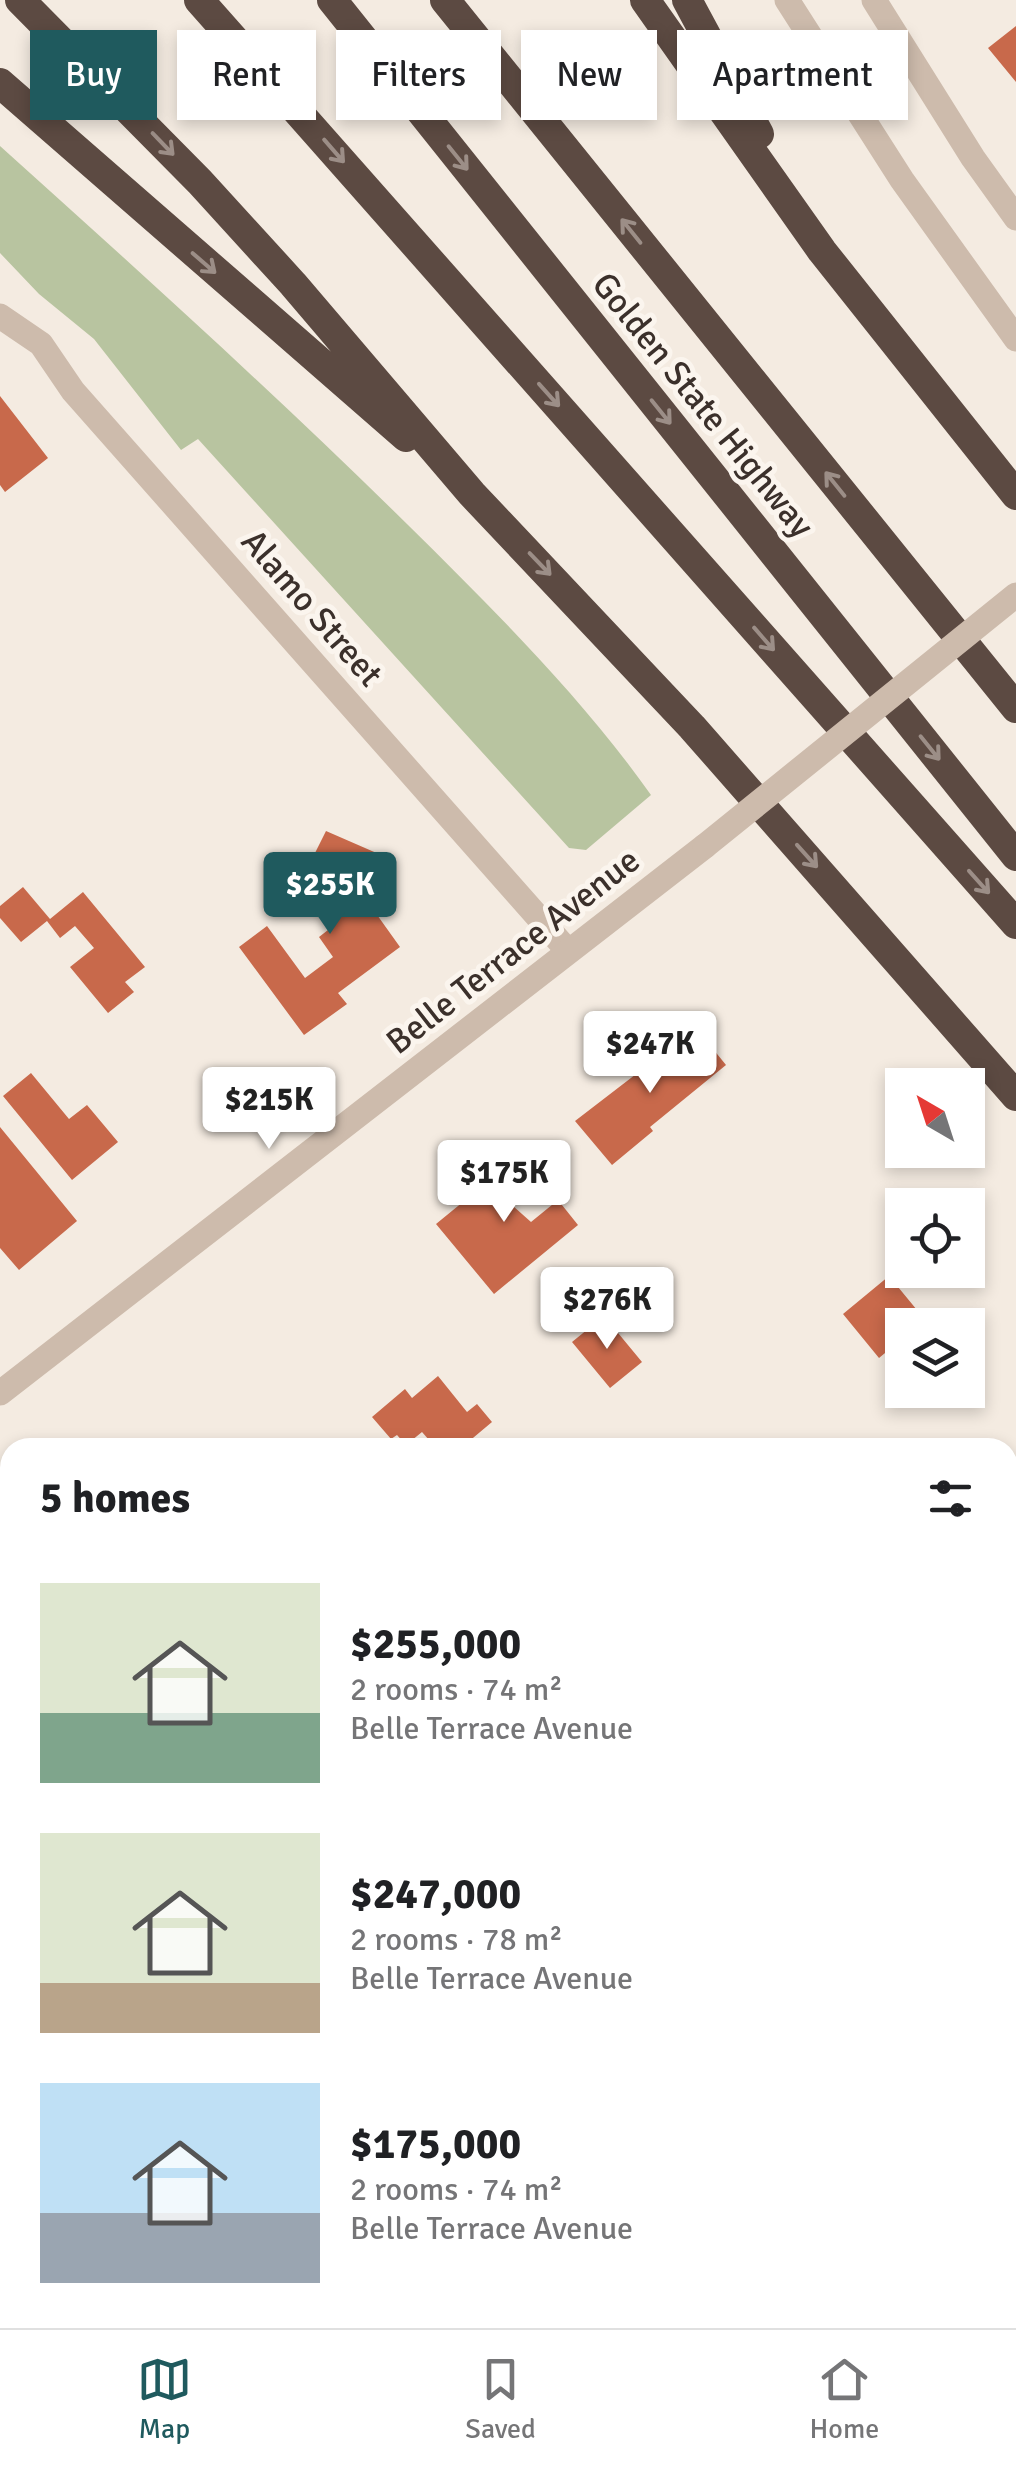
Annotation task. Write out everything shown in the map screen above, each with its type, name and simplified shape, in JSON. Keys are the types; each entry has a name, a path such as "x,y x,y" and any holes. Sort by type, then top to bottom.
{"highway":[{"path":"20,0 280,269 472,494 692,727 1016,1096"},
{"path":"200,0 1016,924"},
{"name":"Golden State Highway","path":"332,0 1016,856"},
{"path":"644,0 822,251 1016,495"},
{"path":"687,0 822,251"},
{"name":"Golden State Highway","path":"451,6 1016,708"},
{"path":"0,83 472,494"}],"street":[{"path":"787,0 902,180 1016,339"},
{"path":"874,0 973,158 1016,218"},
{"name":"Alamo Street","path":"0,316 41,344 74,390 568,951"},
{"name":"Belle Terrace Avenue","path":"0,1393 705,846 1016,594"}],"green space":[{"path":"0,146 257,380 439,556 566,688 651,795 586,850 569,848 198,439 181,450 94,339 39,294 0,253"}],"building":[{"path":"1016,26 1016,82 988,48"},
{"path":"0,396 48,458 5,492 0,485"},
{"path":"326,831 390,861 370,905 400,947 338,993 347,1004 304,1035 239,947 267,926 305,978 333,957 319,937 337,923 330,914 341,889 307,869"},
{"path":"23,887 50,919 83,892 145,967 125,982 134,992 108,1013 70,967 94,948 75,926 60,938 47,921 21,942 0,918 0,906"},
{"path":"696,1028 726,1065 650,1127 653,1131 612,1165 575,1121"},
{"path":"31,1073 69,1119 87,1105 118,1142 72,1180 3,1096"},
{"path":"0,1127 77,1221 19,1270 0,1248"},
{"path":"517,1150 543,1181 513,1206 531,1222 558,1200 578,1225 494,1294 436,1224 491,1179 487,1175"},
{"path":"885,1279 885,1288 899,1288 915,1308 885,1308 885,1353 879,1358 843,1314"},
{"path":"604,1316 642,1362 610,1388 572,1342"},
{"path":"438,1376 467,1412 477,1404 492,1422 473,1438 427,1438 422,1432 415,1438 390,1438 372,1417 405,1389 412,1398"}]}
